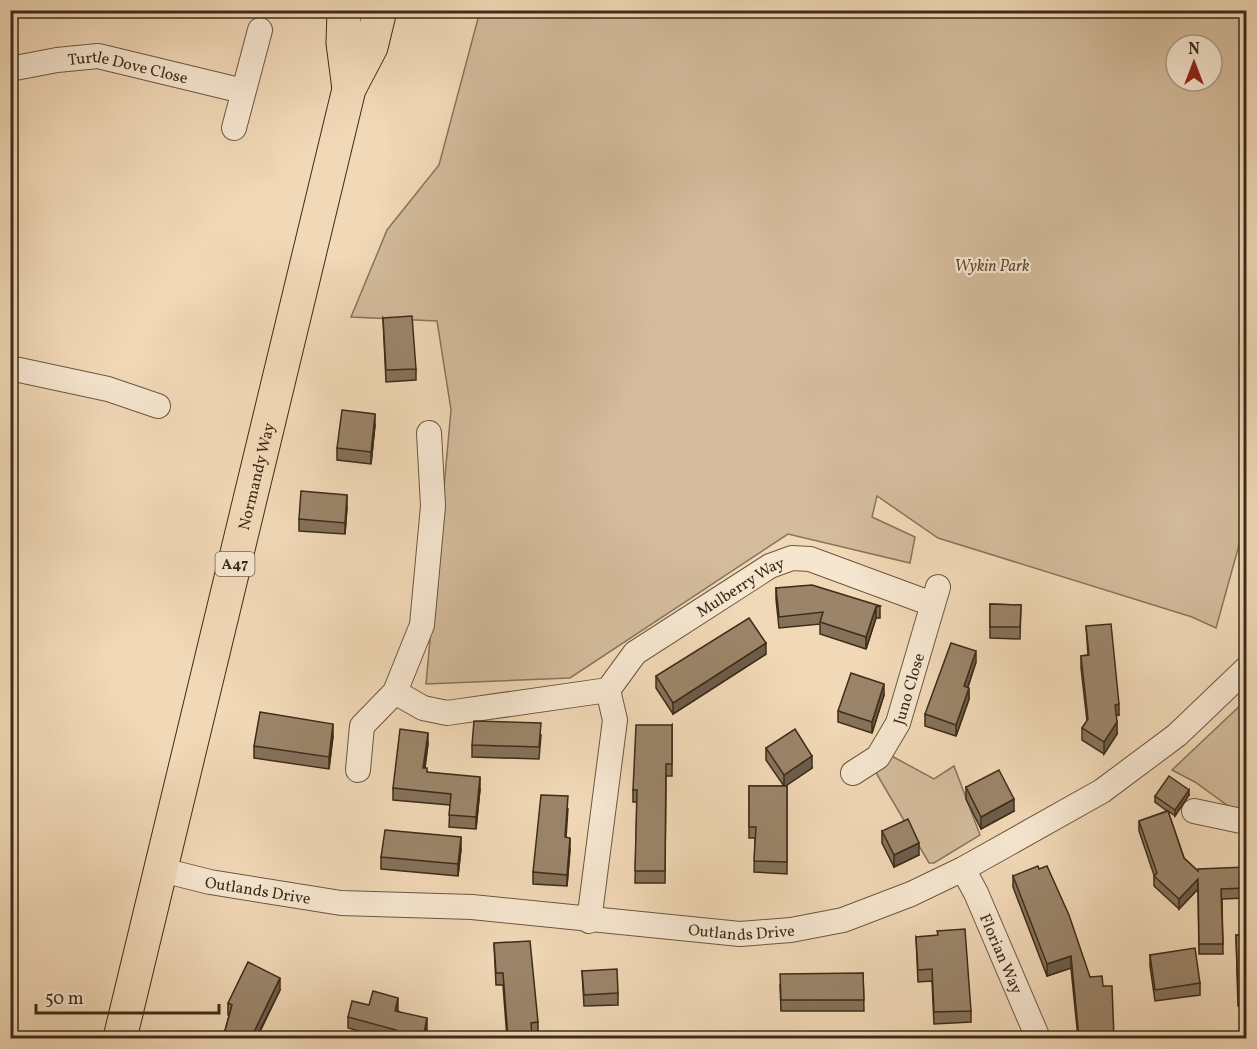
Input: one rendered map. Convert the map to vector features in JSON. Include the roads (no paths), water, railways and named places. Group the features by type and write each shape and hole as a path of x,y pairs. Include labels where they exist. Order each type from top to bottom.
{"main road":[{"name":"Normandy Way","path":"344,10 343,43 349,89"},
{"name":"Normandy Way","path":"120,1038 349,89 371,47 380,10"}],"street":[{"path":"234,128 260,30"},
{"name":"Turtle Dove Close","path":"10,69 57,60 98,56 243,91"},
{"path":"10,368 108,389 158,406"},
{"path":"358,770 362,726 396,692 422,625 433,506 429,434"},
{"name":"Mulberry Way","path":"608,690 635,653 770,566 792,558 810,559 935,596"},
{"name":"Juno Close","path":"853,773 878,757 894,732 935,596"},
{"name":"Outlands Drive","path":"162,870 210,882 341,903 472,908 740,934 791,930 843,920 911,894 963,869 1102,791 1177,735 1246,669"},
{"path":"396,692 423,708 447,713 608,690 615,720 589,921"},
{"path":"1194,811 1246,822"},
{"name":"Florian Way","path":"963,869 976,893 1038,1038"}],"park label":[{"name":"Wykin Park","path":"992,265"}]}
